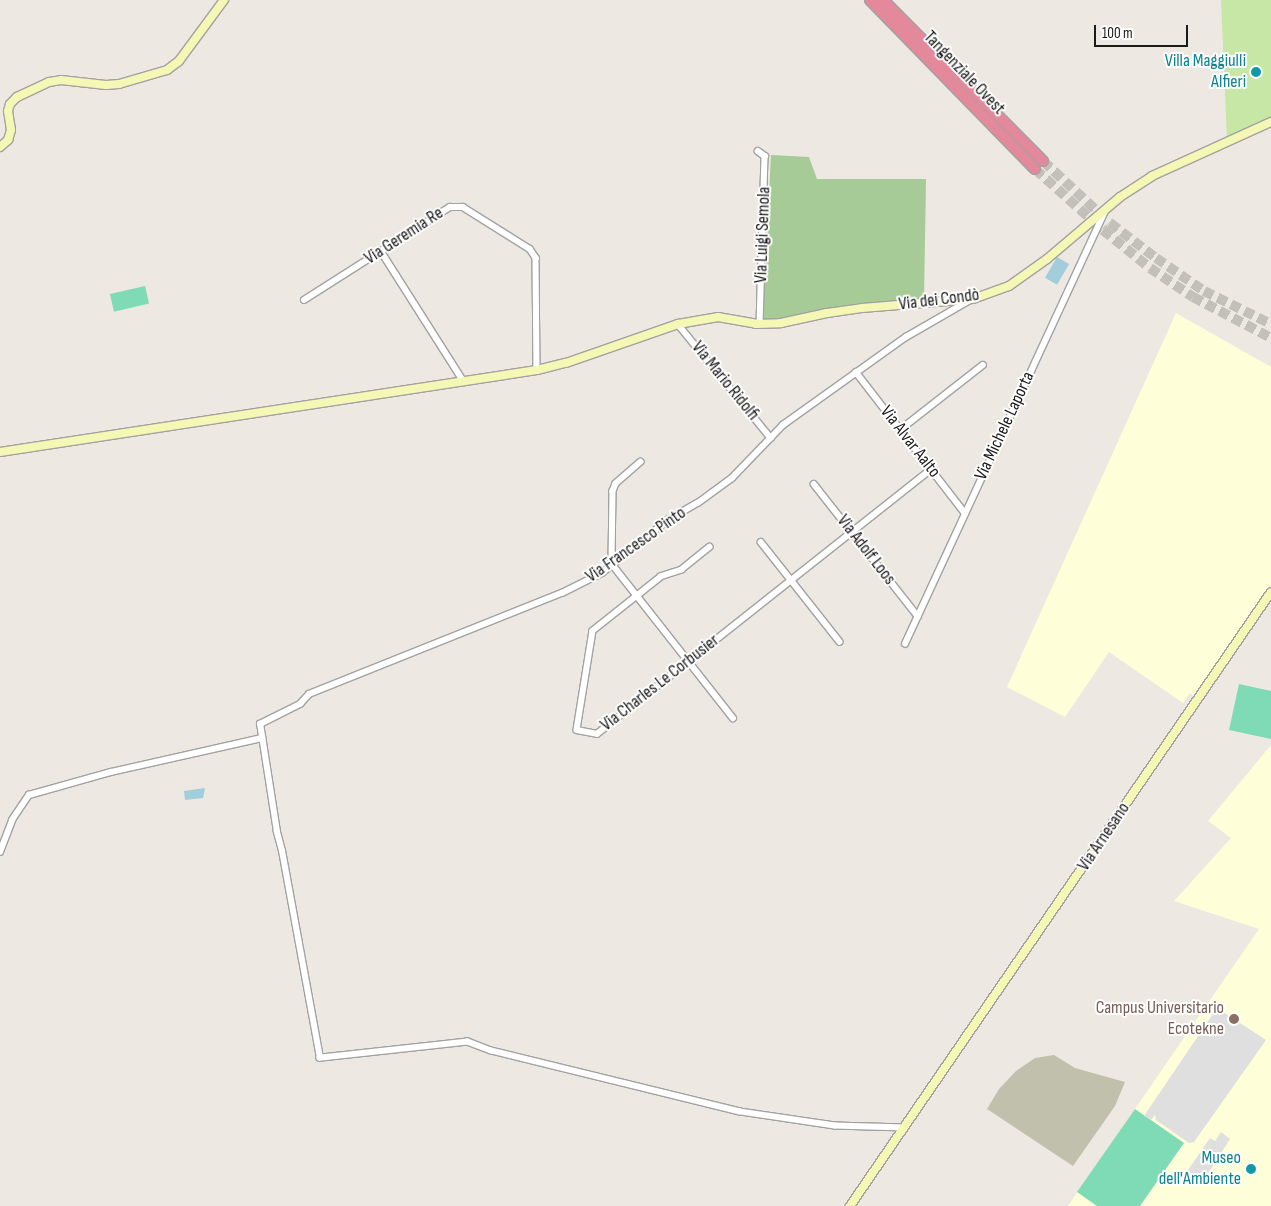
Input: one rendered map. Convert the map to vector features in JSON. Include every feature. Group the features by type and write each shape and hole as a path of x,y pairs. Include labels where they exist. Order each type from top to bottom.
{"highway":[{"name":"Tangenziale Ovest","path":"870,0 1035,169"},
{"name":"Tangenziale Ovest","path":"883,0 1043,161"}],"street":[{"path":"0,147 8,140 11,130 8,110 10,104 17,97 49,82 61,80 106,85 119,84 167,70 179,61 224,0"},
{"name":"Via dei Condò","path":"0,452 537,370 566,363 678,324 718,317 732,321 760,324 781,323 827,312 973,299 1010,286 1047,259 1120,196 1152,176 1271,122"},
{"name":"Via Luigi Semola","path":"758,151 765,156 760,324"},
{"name":"Via Geremia Re","path":"304,300 450,207 463,207 530,250 536,258 537,370"},
{"name":"Via Michele Laporta","path":"905,644 1106,209"},
{"path":"380,251 464,382"},
{"name":"Via Francesco Pinto","path":"262,738 260,724 300,704 309,694 562,593 602,573 668,520 698,503 732,478 783,425 906,337 973,299"},
{"name":"Via Mario Ridolfi","path":"678,324 771,438"},
{"path":"900,430 983,365"},
{"name":"Via Alvar Aalto","path":"856,372 965,513"},
{"path":"641,462 616,484 613,491 612,564 733,718"},
{"name":"Via Charles Le Corbusier","path":"710,547 682,570 661,577 593,631 577,730 597,734 930,468"},
{"name":"Via Adolf Loos","path":"814,484 918,616"},
{"path":"761,542 840,642"},
{"name":"Via Arnesano","path":"850,1206 1271,592"},
{"path":"0,852 12,820 28,795 112,772 262,738 277,832 320,1058 468,1042 491,1051 740,1112 834,1126 905,1128"}],"shaded area":[{"path":"771,155 809,157 817,179 926,179 924,300 843,307 781,321 763,320"},
{"path":"1176,313 1271,367 1271,588 1221,661 1217,661 1217,667 1196,697 1190,693 1183,703 1109,652 1065,717 1007,687"},
{"name":"Campus Universitario Ecotekne","path":"1271,745 1271,1206 1068,1206 1259,929 1174,901 1231,838 1208,821"},
{"path":"1217,1008 1266,1040 1194,1142 1189,1143 1156,1120 1155,1115 1151,1120 1144,1116"},
{"path":"1054,1055 1075,1068 1125,1082 1115,1106 1073,1166 987,1109 999,1089 1016,1071 1035,1058"},
{"path":"1221,1132 1230,1139 1204,1180 1198,1176 1193,1183 1184,1176 1210,1138 1215,1141"}],"green space":[{"path":"1221,0 1271,0 1271,118 1227,139"},
{"path":"145,286 149,304 114,312 110,294"},
{"path":"1239,684 1271,691 1271,739 1229,730"},
{"path":"1135,1109 1184,1143 1140,1206 1097,1206 1077,1192"}],"water":[{"path":"1057,257 1069,264 1057,285 1045,278"},
{"path":"205,788 203,798 185,800 184,791"}],"tunnel":[{"path":"1043,161 1110,223 1156,258 1204,291 1271,324"},
{"path":"1035,169 1103,230 1150,268 1193,297 1271,338"}],"place":[{"name":"Villa Maggiulli Alfieri","path":"1256,72"},
{"name":"Campus Universitario Ecotekne","path":"1234,1019"},
{"name":"Museo dell'Ambiente","path":"1251,1169"}]}
